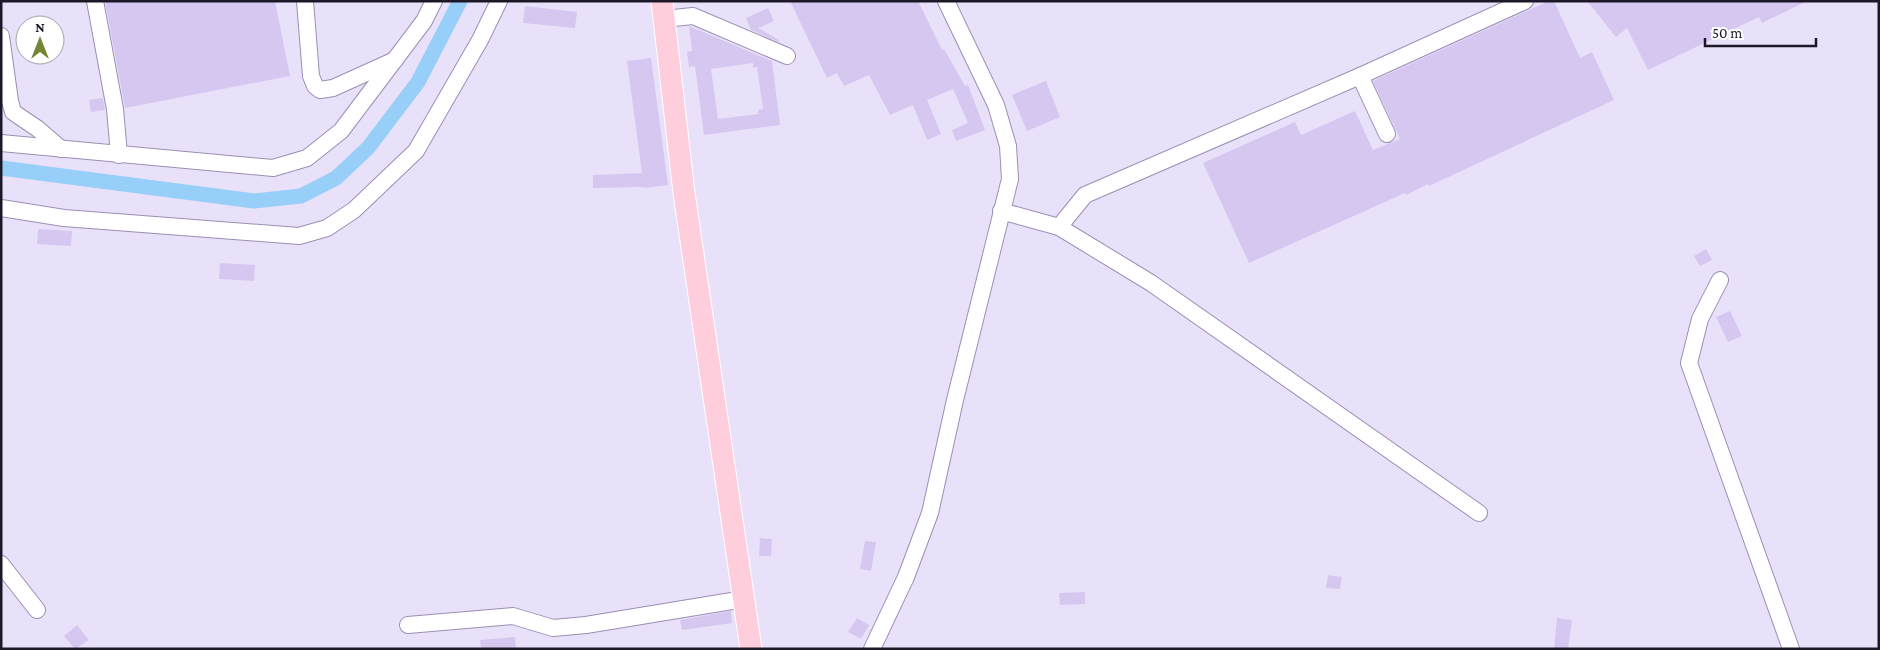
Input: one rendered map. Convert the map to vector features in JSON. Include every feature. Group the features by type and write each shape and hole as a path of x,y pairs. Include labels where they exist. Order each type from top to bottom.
{"main road":[{"path":"663,10 684,193 751,649"}],"lane":[{"path":"95,1 115,109 119,155"},
{"path":"305,1 311,76 315,86 320,90 333,88 395,60"},
{"path":"1,143 272,168 307,158 341,131 424,21 434,1"},
{"path":"1,208 64,218 299,236 327,228 354,210 416,151 480,40 499,1"},
{"path":"872,649 906,577 930,513 955,400 1010,178 1008,146 996,105 946,1"},
{"path":"1059,228 1085,195 1360,76 1525,1"},
{"path":"663,10 693,16 787,56"},
{"path":"1,36 13,112 38,129 61,149"},
{"path":"1360,76 1387,134"},
{"path":"1001,211 1059,228 1151,283 1479,513"},
{"path":"1720,280 1700,319 1689,363 1791,649"},
{"path":"1,564 37,610"},
{"path":"408,626 513,616 553,628 586,625 744,598"}],"building":[{"path":"105,1 275,1 290,76 125,108"},
{"path":"790,1 918,1 942,50 944,49 965,86 968,85 985,130 956,141 952,130 968,123 953,89 927,100 941,134 927,140 913,105 890,115 869,75 844,86 837,73 827,78"},
{"path":"1549,1 1554,1 1580,58 1592,52 1614,100 1429,186 1428,184 1406,195 1405,193 1249,263 1203,163 1295,122 1301,135 1355,111 1373,150 1400,139 1373,81"},
{"path":"1587,1 1807,1 1762,23 1759,17 1648,70 1627,28 1616,37"},
{"path":"525,6 577,12 575,28 523,23"},
{"path":"768,8 774,21 758,28 779,40 779,42 751,30 746,18"},
{"path":"689,26 772,61 780,125 704,135 695,66 689,67 687,52 692,51","holes":["753,63 753,68 757,67 763,109 758,110 758,114 718,119 711,69"]},
{"path":"651,58 668,185 644,188 593,188 593,175 642,173 627,61"},
{"path":"1046,81 1060,117 1027,131 1012,95"},
{"path":"103,98 105,110 91,112 89,100"},
{"path":"38,229 72,231 71,246 37,244"},
{"path":"1706,249 1712,260 1700,266 1694,256"},
{"path":"220,263 255,265 254,281 219,279"},
{"path":"1730,311 1742,336 1728,342 1716,317"},
{"path":"760,538 772,539 771,556 759,556"},
{"path":"865,541 876,542 871,571 860,569"},
{"path":"1328,575 1342,577 1340,589 1326,588"},
{"path":"1085,592 1085,604 1060,605 1059,593"},
{"path":"731,611 732,623 682,630 680,620"},
{"path":"857,618 869,625 861,639 848,632"},
{"path":"1557,618 1572,620 1568,649 1554,649"},
{"path":"77,625 89,640 75,649 64,636"},
{"path":"515,637 516,649 481,649 480,640"}],"waterway":[{"path":"1,168 254,201 301,196 336,178 368,148 418,82 460,1"}]}
